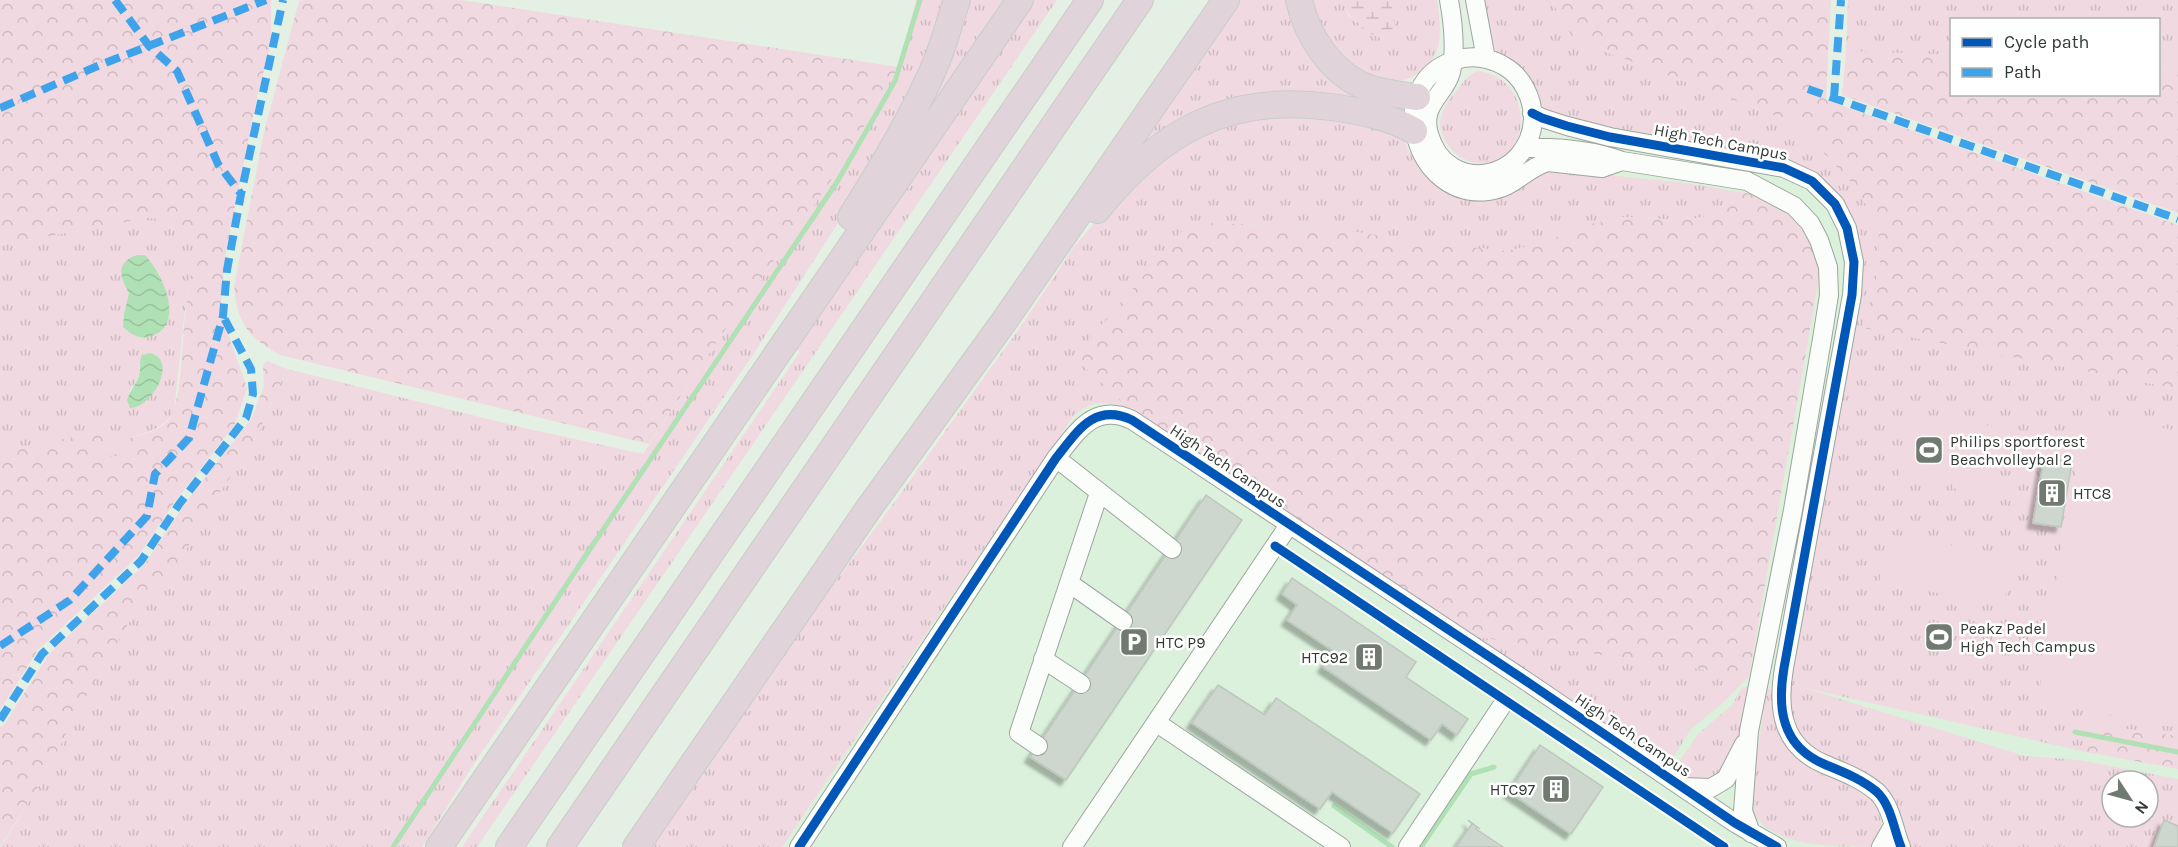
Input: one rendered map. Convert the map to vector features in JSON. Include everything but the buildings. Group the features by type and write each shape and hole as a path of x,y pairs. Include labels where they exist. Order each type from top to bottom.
{"highway":[{"path":"793,332 846,225 875,179 919,99 933,69 957,0"},
{"path":"439,847 1020,0"},
{"path":"509,847 1090,0"},
{"path":"561,847 1140,0"},
{"path":"636,847 869,508 1005,320 1226,0"},
{"path":"1299,0 1301,11 1312,35 1327,58 1339,69 1365,87 1417,97"},
{"path":"1005,320 1021,311 1097,210 1139,165 1166,143 1215,117 1257,105 1310,104 1370,114 1422,133"}],"street":[{"path":"1422,133 1437,94 1450,76 1452,61 1449,0"},
{"path":"1475,0 1486,58"},
{"path":"1472,57 1486,58 1503,65 1520,80 1529,97 1533,112 1531,129 1524,148 1517,157 1500,170 1481,175 1468,174 1456,169 1446,162 1413,119 1417,97 1423,84 1432,74 1452,61 1472,57"},
{"name":"High Tech Campus","path":"1533,112 1542,118 1567,126 1610,136 1784,168 1812,182 1835,204 1847,228 1854,262 1852,295 1784,668 1780,705 1784,725 1798,748 1821,763 1863,782 1879,794 1888,808 1900,847"},
{"name":"High Tech Campus","path":"1422,133 1419,149 1427,164 1444,180 1462,189 1477,192 1506,187 1532,169 1548,162 1602,168 1622,161"},
{"name":"High Tech Campus","path":"1524,148 1542,147 1605,155 1622,161 1747,181 1794,206 1810,223 1820,240 1828,267 1830,296 1793,510 1749,731 1743,811 1751,833"},
{"name":"High Tech Campus","path":"799,847 1056,458 1083,424 1112,413 1123,416 1751,833 1777,847"},
{"path":"1056,458 1172,549"},
{"path":"1038,746 1019,733 1099,492"},
{"name":"High Tech Campus","path":"1072,847 1289,525"},
{"path":"1069,583 1123,621"},
{"path":"1043,659 1081,684"},
{"path":"1408,847 1501,707"},
{"path":"1157,723 1341,847"},
{"path":"1682,787 1711,788 1726,779 1737,762 1749,731"},
{"path":"1881,847 1893,826"}],"shaded area":[{"path":"1580,57 2178,275 2178,847 721,847 1161,202 1547,248"}],"green space":[{"path":"0,0 271,0 271,43 257,97 226,251 220,311 247,388 235,424 177,499 139,555 38,650 0,710 0,451 102,432 106,438 108,457 128,455 126,439 154,430 168,421 173,413 179,387 185,316 196,243 186,229 176,222 147,218 0,245"},
{"path":"462,0 898,67 843,164 726,328 649,444 280,355 260,342 246,328 238,311 234,287 264,132 299,1"},
{"path":"916,0 952,0 925,66 869,175 756,350 475,762 422,847 1,847 44,778 74,718 147,591 169,579 220,492 251,448 287,369 520,427 643,454 726,328 843,164 898,67"},
{"path":"964,0 1007,0 921,126"},
{"path":"1031,0 1057,0 477,847 462,847 800,352 794,347"},
{"path":"1228,0 1292,0 1379,101 1232,102 1095,196"},
{"path":"1307,0 1342,0 1349,17 1394,26 1391,0 1437,0 1440,31 1437,51 1426,67 1410,78 1391,82 1377,81 1334,53"},
{"path":"1342,0 1391,0 1394,26 1386,40 1370,34 1359,26"},
{"path":"1483,0 1551,0 1574,40 1797,124 1858,190 1878,226 1880,263 1864,328 2178,389 2178,736 2091,724 2086,752 1801,687 2025,756 2079,760 2126,769 2100,769 2100,829 2160,829 2160,776 2178,779 2178,847 1910,847 1902,819 1888,792 1820,754 1799,732 1787,707 1789,683 1861,265 1819,178 1793,162 1551,115 1542,105 1526,74 1498,54 1488,36"},
{"path":"1551,0 1831,0 1826,100 2178,225 2178,389 1863,328 1880,263 1878,226 1858,190 1797,124 1574,40"},
{"path":"1848,0 2178,0 2178,65 2160,64 2160,18 1950,18 1950,55 1846,51"},
{"path":"1846,51 1950,55 1950,96 2160,96 2160,64 2178,65 2178,213 1842,95"},
{"path":"1478,71 1497,77 1511,89 1519,105 1521,122 1518,139 1509,153 1495,161 1476,163 1468,161 1451,149 1443,137 1440,121 1450,99 1468,76"},
{"path":"1237,114 1340,115 1403,137 1408,150 1422,171 1446,190 1477,197 1542,171 1558,170 1686,183 1733,191 1719,214 1686,220 1621,217 1577,227 1544,243 1506,251 1322,227 1210,223 1083,366 1131,409 1098,403 1084,409 1070,421 782,847 647,847 756,688 883,518 1024,322 1074,247 1141,168"},
{"path":"1733,191 1768,201 1790,216 1807,236 1820,273 1749,676 1471,636 1131,409 1083,366 1079,351 1183,230 1210,223 1322,227 1506,251 1544,243 1577,227 1621,217 1686,220 1719,214"},
{"path":"147,218 170,220 186,229 196,243 184,318 174,412 169,418 159,427 126,439 129,455 108,457 106,438 102,432 0,451 0,245","holes":["121,278 156,335 124,314 129,293","140,365 147,402 129,392 136,381"]},
{"path":"267,361 287,369 251,448 220,492 169,579 147,591 74,718 44,778 0,847 0,727 4,725 49,654 144,565 187,501 252,418 264,386 263,365"},
{"name":"Philips sportforest Beachvolleybal 2","path":"1913,412 1959,422 1945,488 1899,479"},
{"path":"2087,413 2178,431 2178,728 2038,701 2041,663"},
{"path":"1968,421 2008,430 1993,497 1952,488"},
{"path":"1887,534 2013,556 2004,604 1879,583"},
{"path":"1471,636 1749,676 1724,702 1691,729 1666,769"},
{"path":"1742,687 1748,687 1735,756 1726,770 1708,780 1684,779 1672,772 1698,734 1732,705"},
{"path":"1767,688 1776,691 1774,710 1845,783 1867,796 1878,808 1881,822 1879,837 1873,847 1820,845 1786,837 1771,831 1749,808"},
{"path":"2091,724 2178,736 2178,769 2086,752"}],"water":[{"path":"137,255 145,255 152,264 159,275 168,300 167,323 160,332 148,337 135,335 123,327 129,293 121,271 125,262"},
{"path":"150,353 158,357 162,364 160,380 144,403 130,408 127,400 139,376 142,355"}],"waterway":[{"path":"393,847 837,182 895,81 920,0"},
{"path":"2075,732 2178,752"},
{"path":"1421,847 1471,774 1494,767"},
{"path":"1334,806 1392,847"}],"marked path":[{"path":"115,0 149,46 177,71 218,164 241,194"},
{"path":"0,108 100,65 266,0"},
{"path":"0,646 70,600 147,516 155,474 189,438 223,316 227,270 241,194 283,0"},
{"path":"1834,98 1841,0"},
{"path":"1808,89 2178,219"},
{"path":"0,720 42,654 141,561 180,503 246,418 253,394 251,369 223,316"}],"cycle path":[{"path":"1532,113 1567,126 1610,137 1784,168 1812,181 1835,204 1847,228 1854,262 1852,295 1784,668 1781,698 1786,725 1791,737 1799,747 1810,756 1852,776 1877,792 1886,804 1901,847"},
{"path":"799,847 1056,458 1088,422 1107,415 1119,415 1132,420 1526,681 1735,823 1777,847"},
{"path":"1275,546 1724,847"}],"place":[{"name":"Philips sportforest Beachvolleybal 2","path":"1929,450"},
{"name":"HTC8","path":"2052,493"},
{"name":"Peakz Padel High Tech Campus","path":"1939,637"},
{"name":"HTC P9","path":"1134,642"},
{"name":"HTC92","path":"1369,657"},
{"name":"HTC97","path":"1556,789"}]}
